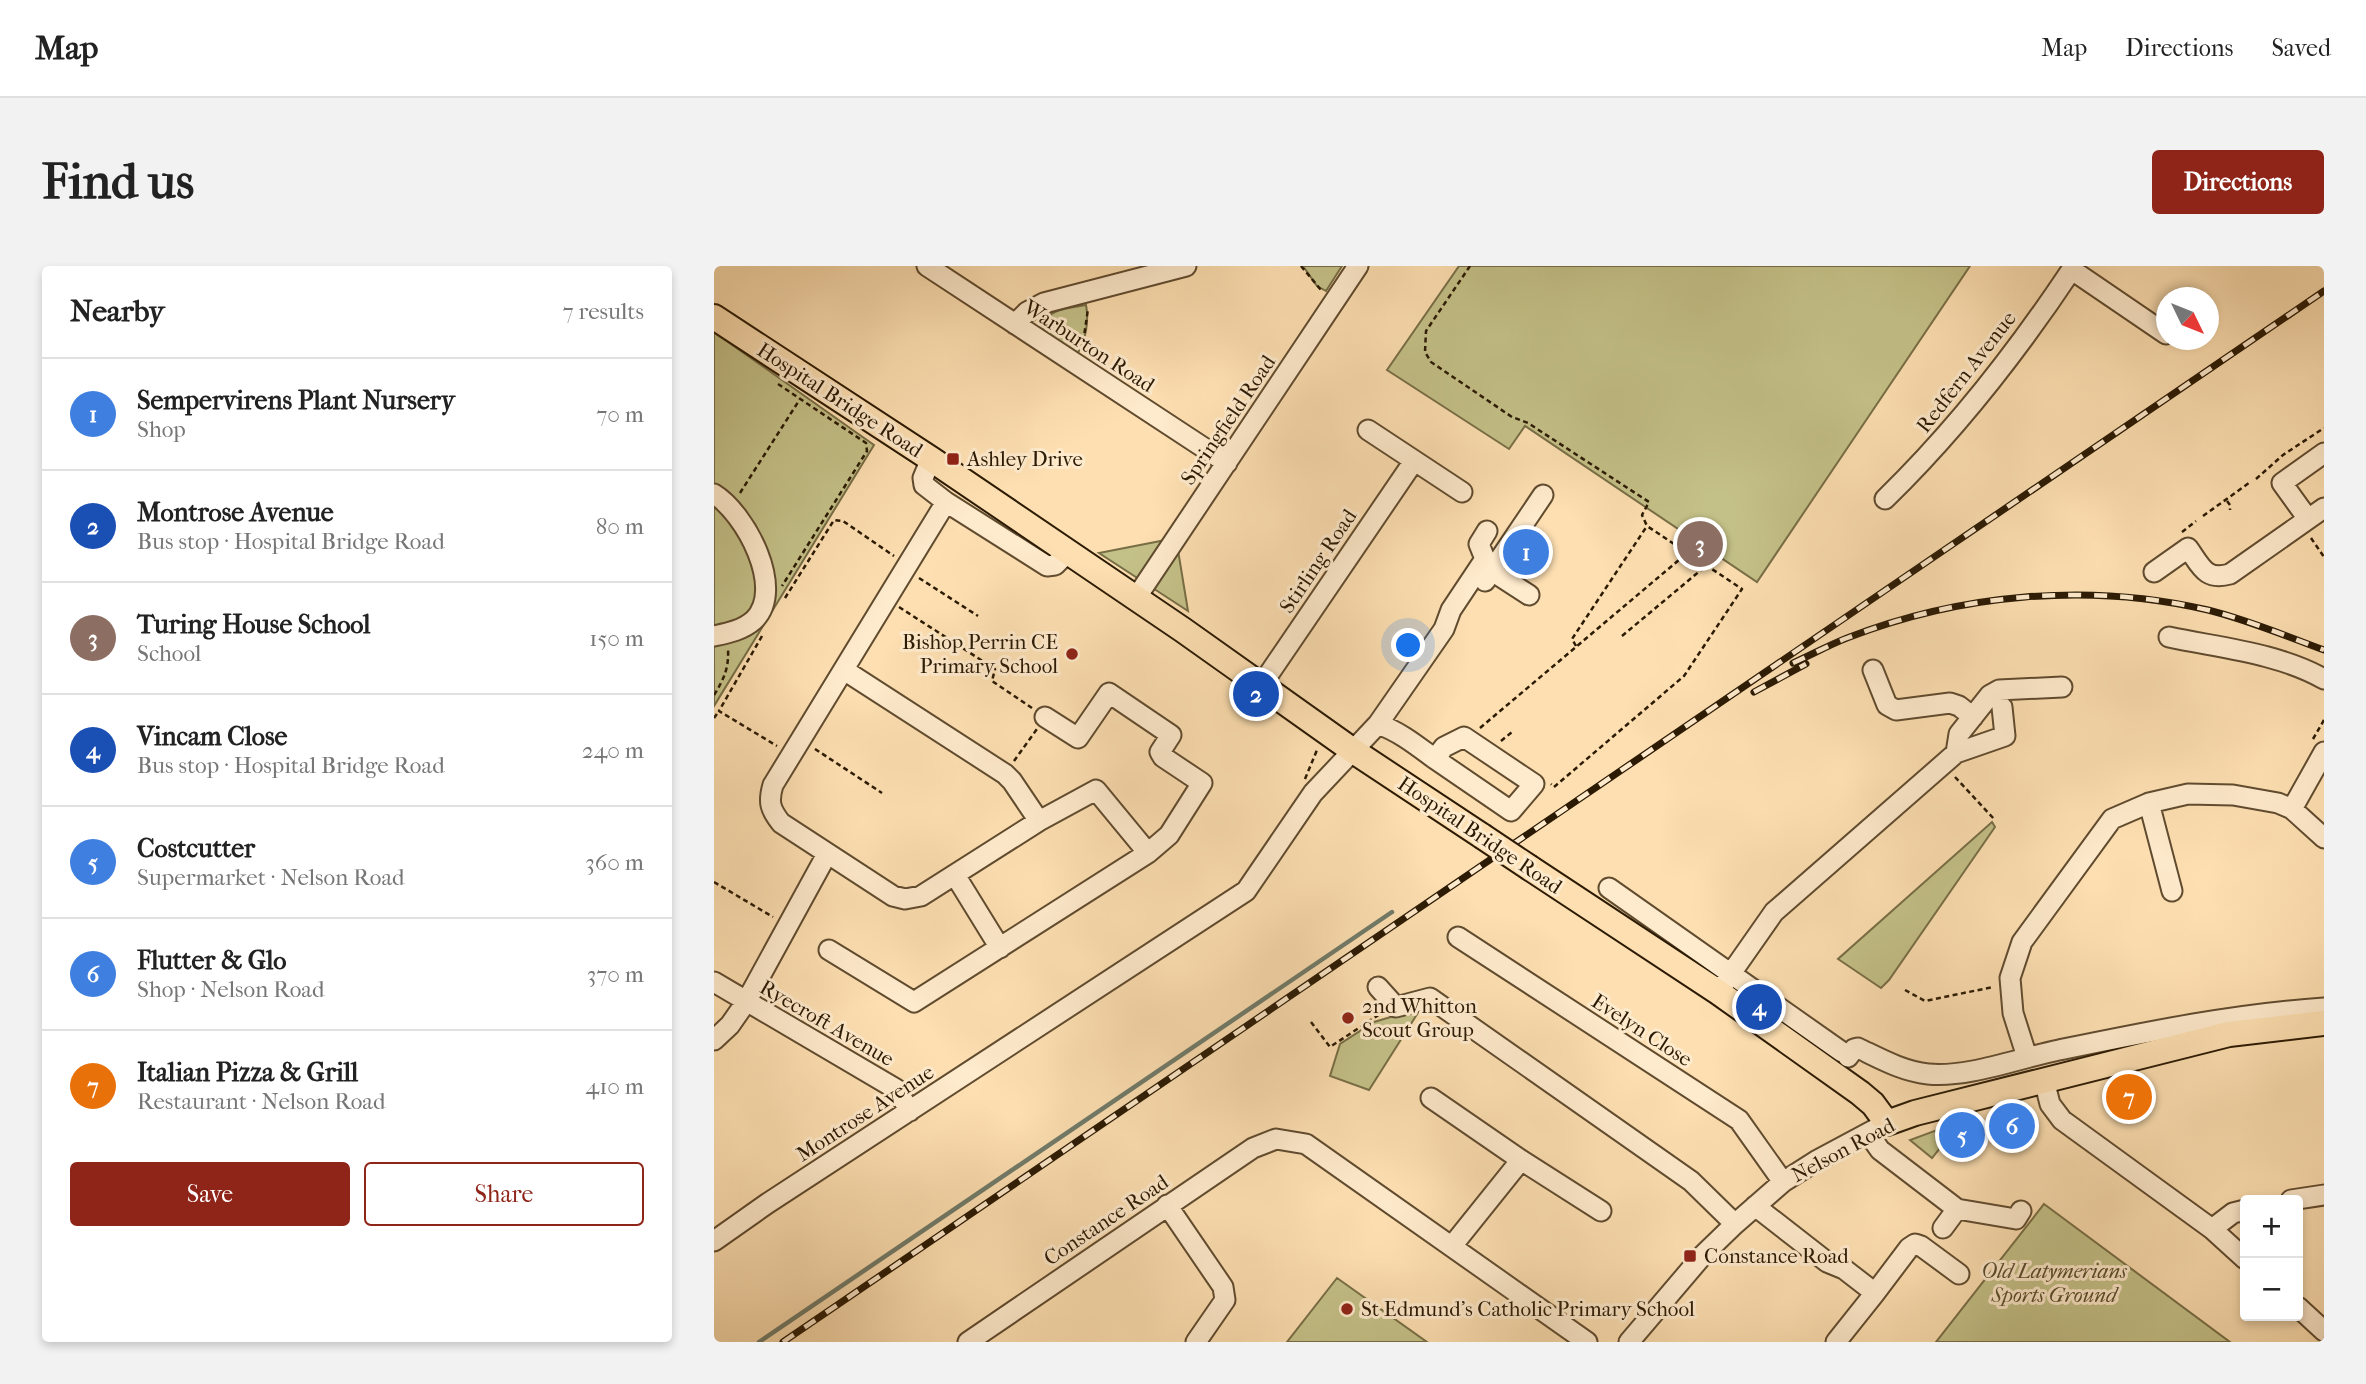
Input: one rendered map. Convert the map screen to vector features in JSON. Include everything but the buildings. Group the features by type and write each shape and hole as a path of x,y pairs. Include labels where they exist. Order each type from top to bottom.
{"main road":[{"name":"Hospital Bridge Road","path":"716,322 931,459 1136,598 1352,750 1530,868 1724,982 1873,1104 1878,1128"},
{"name":"Nelson Road","path":"1878,1128 1915,1113 2044,1080 2121,1049 2324,1023"}],"street":[{"name":"Warburton Road","path":"927,266 1227,463"},
{"path":"1015,324 1027,312 1044,303 1186,266"},
{"name":"Springfield Road","path":"1136,598 1358,266"},
{"path":"2073,268 2156,327"},
{"name":"Redfern Avenue","path":"1885,499 1924,462 1975,401 2073,268"},
{"path":"1368,430 1462,492"},
{"path":"2154,572 2188,548 2207,573 2221,576 2231,574 2311,517 2282,483 2324,453"},
{"name":"Hospital Bridge Road","path":"931,459 923,478 924,485 946,502 1046,566 1055,565 1067,553"},
{"name":"Stirling Road","path":"1260,687 1414,461"},
{"path":"714,494 730,507 744,524 760,560 765,580 764,603 755,619 742,628 719,635"},
{"path":"1444,629 1463,615 1543,495"},
{"path":"946,502 773,785 769,798 771,810 781,823 893,896 905,899 921,896 1039,821 1096,790 1148,853"},
{"path":"1444,629 1451,610 1485,559 1479,544 1487,531"},
{"path":"1492,571 1529,595"},
{"name":"Montrose Avenue","path":"714,1241 1246,891 1313,793 1378,724 1444,629"},
{"path":"2168,638 2272,659 2305,668 2324,679"},
{"path":"844,670 1005,774 1039,821"},
{"path":"1873,670 1887,705 1896,710 1950,703 1959,706 1973,717"},
{"path":"1949,758 1959,734 1990,695 1999,690 2062,687"},
{"path":"829,950 914,1002 1148,853 1169,835 1202,783 1163,757 1160,752 1171,735 1109,693 1079,738 1045,717"},
{"path":"1724,982 1774,912 1949,758 2005,736 2002,707"},
{"path":"1378,724 1398,732 1435,758 1511,811 1534,784 1464,737 1444,747 1435,758"},
{"path":"2292,809 2320,759"},
{"path":"2026,1057 2013,1013 2010,983 2021,942 2112,819 2149,803 2188,794 2233,795 2278,803 2292,809 2324,838"},
{"path":"2149,803 2172,891"},
{"path":"714,1040 730,1025 746,1002 827,853"},
{"path":"954,875 999,948"},
{"path":"1609,888 1724,982 1845,1055 1858,1048 1893,1066 1928,1074 1968,1072 2026,1057 2121,1049 2180,1025 2324,1009"},
{"name":"Evelyn Close","path":"1458,937 1739,1121 1783,1182"},
{"name":"Ryecroft Avenue","path":"714,982 896,1089 910,1111"},
{"path":"1378,987 1396,1007 1430,999 1690,1181 1735,1224"},
{"path":"2044,1080 2050,1104 2062,1119 2212,1229 2244,1258"},
{"path":"1431,1098 1601,1211"},
{"path":"1878,1128 1880,1150 1957,1209 2016,1219 2021,1211"},
{"name":"Nelson Road","path":"1629,1342 1703,1255 1755,1206 1783,1182 1816,1161 1878,1128"},
{"name":"Constance Road","path":"968,1342 1253,1148 1276,1139 1306,1144 1587,1342"},
{"path":"1452,1246 1521,1160"},
{"path":"2303,1198 2324,1195"},
{"path":"1167,1205 1223,1287 1225,1300 1196,1342"},
{"path":"1755,1206 1828,1262 1844,1269 1875,1293"},
{"path":"1943,1228 1957,1209"},
{"path":"2212,1229 2233,1213 2240,1211"},
{"path":"1836,1342 1909,1248 1915,1244 1959,1274"},
{"path":"2303,1312 2324,1332"}],"path":[{"path":"1301,266 1317,288 1335,300"},
{"path":"1470,266 1426,331 1425,352 1431,362 1512,417 1528,423 1649,502 1642,516 1647,526 1742,589 1685,676 1554,788 1544,777"},
{"path":"1074,363 1084,347 1089,314 1085,292"},
{"path":"764,603 774,600 867,451 866,443 777,383"},
{"path":"730,507 800,398"},
{"path":"2256,479 2283,455 2324,428"},
{"path":"2203,516 2249,483"},
{"path":"2227,499 2230,510"},
{"path":"2311,517 2324,557"},
{"path":"785,598 834,520 843,521 978,616"},
{"path":"2178,534 2196,521"},
{"path":"1576,648 1572,639 1647,526"},
{"path":"1504,708 1699,542"},
{"path":"1622,636 1707,565"},
{"path":"887,599 995,668 992,681 1045,717 1005,774"},
{"path":"714,718 766,628"},
{"path":"714,695 726,676 728,664 719,635"},
{"path":"719,711 882,793"},
{"path":"1501,741 1512,732"},
{"path":"1306,786 1304,776 1320,746"},
{"path":"1949,758 1995,820"},
{"path":"714,882 788,926"},
{"path":"1905,990 1925,1001 2010,983"},
{"path":"1311,1022 1330,1046 1378,1015 1396,1007"}],"green space":[{"path":"1303,266 1342,266 1326,291 1317,286"},
{"path":"1459,266 1970,266 1757,582 1525,426 1509,449 1387,370"},
{"path":"1086,305 1086,331 1077,354 1046,333 1042,327 1044,321 1053,313"},
{"path":"714,332 874,445 714,706"},
{"path":"1176,538 1188,611 1099,553"},
{"path":"1992,822 1995,827 1881,988 1838,959"},
{"path":"1421,1008 1369,1090 1330,1076 1340,1044 1374,1022"},
{"path":"1937,1130 1948,1138 1932,1158 1910,1140"},
{"name":"Old Latymerians Sports Ground","path":"2044,1204 2230,1342 1936,1342"},
{"name":"St Edmund's Catholic Primary School","path":"1337,1278 1427,1342 1287,1342"}],"waterway":[{"path":"759,1342 1392,912"}],"railway":[{"path":"783,1342 2324,291"},
{"path":"1793,663 1847,638 1934,611 1980,602 2071,595 2163,601 2208,610 2324,650"},
{"path":"1754,692 1806,664"}],"place":[{"name":"Ashley Drive","path":"953,459"},
{"name":"Turing House School","path":"1700,544"},
{"name":"Sempervirens Plant Nursery","path":"1526,552"},
{"name":"Bishop Perrin CE Primary School","path":"1072,654"},
{"name":"Montrose Avenue","path":"1256,694"},
{"name":"Vincam Close","path":"1759,1007"},
{"name":"2nd Whitton Scout Group","path":"1348,1018"},
{"name":"Italian Pizza & Grill","path":"2129,1097"},
{"name":"Flutter & Glo","path":"2012,1126"},
{"name":"Costcutter","path":"1962,1135"},
{"name":"Constance Road","path":"1690,1256"},
{"name":"St Edmund's Catholic Primary School","path":"1347,1309"}]}
